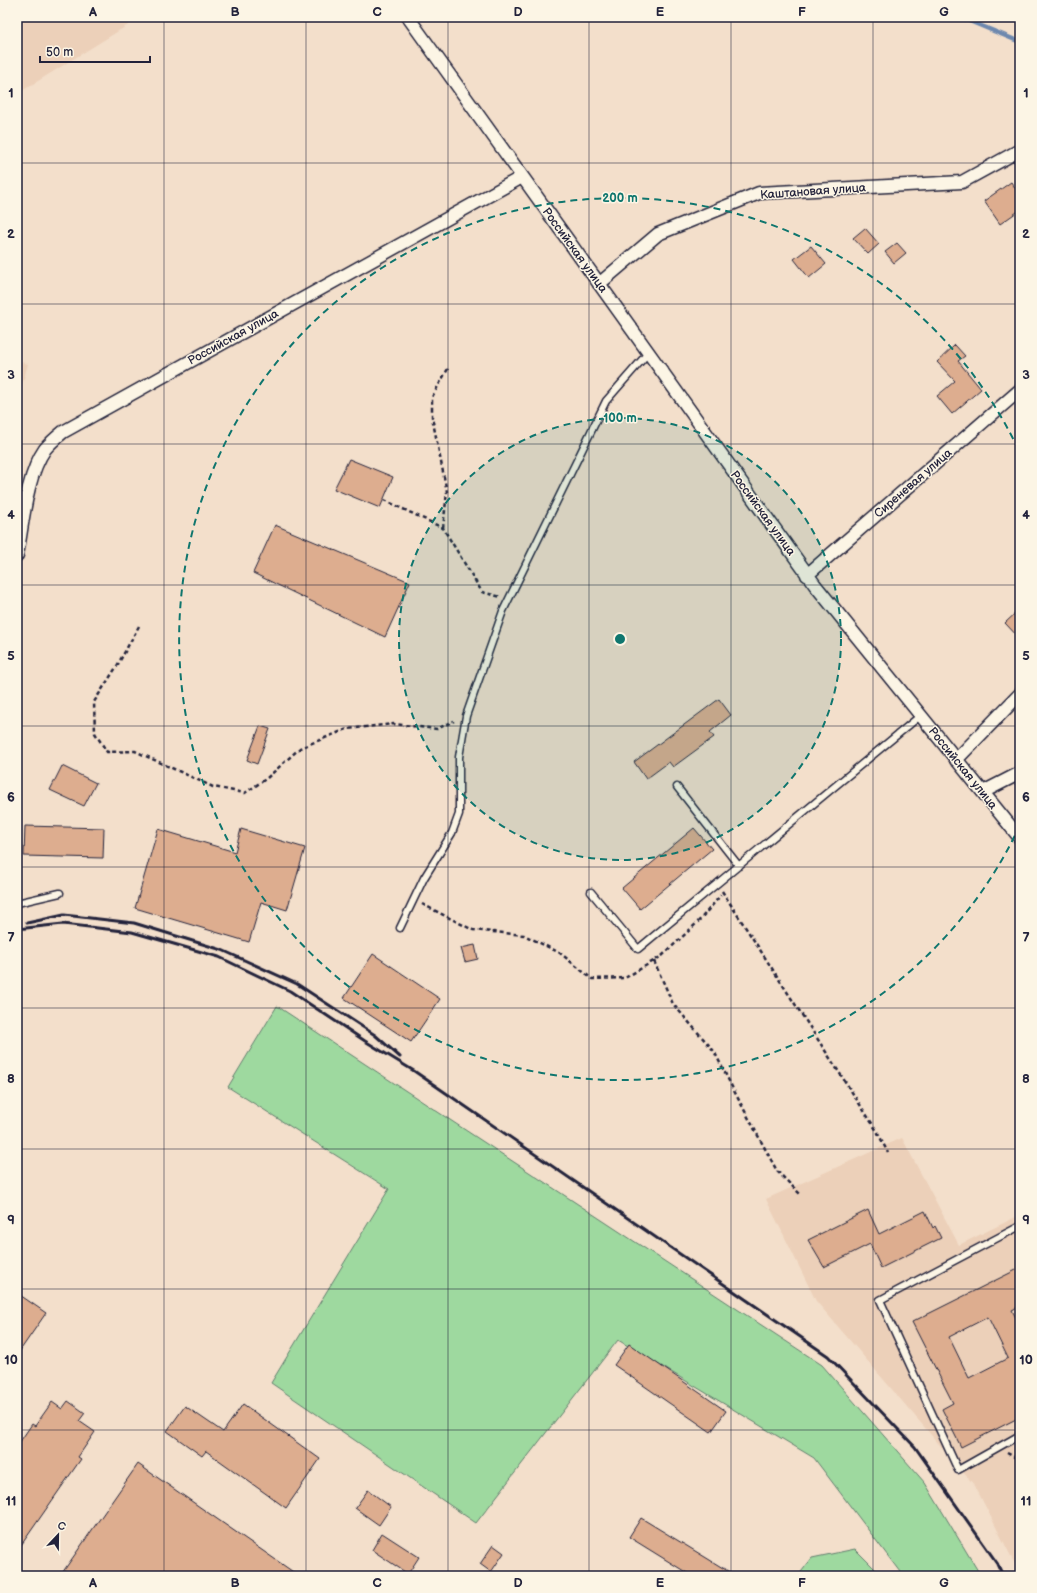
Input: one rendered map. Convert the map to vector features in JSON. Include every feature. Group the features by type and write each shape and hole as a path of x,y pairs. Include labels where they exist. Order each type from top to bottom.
{"street":[{"name":"Российская улица","path":"408,17 807,575 1020,838"},
{"name":"Каштановая улица","path":"599,284 658,234 759,193 962,182 1020,150"},
{"name":"Российская улица","path":"17,555 30,485 38,462 46,448 63,432 522,177"},
{"name":"Сиреневая улица","path":"807,575 1020,390"},
{"path":"956,760 1020,694"},
{"path":"982,792 1020,773"}],"lane":[{"path":"400,928 424,878 452,833 459,814 459,757 466,716 503,611 606,402 648,353"},
{"path":"591,892 638,949 920,716"},
{"path":"677,787 739,866"},
{"path":"17,903 60,893"},
{"path":"1020,1226 880,1300 958,1470 1020,1435"}],"path":[{"path":"443,528 447,492 432,417 432,397 449,367"},
{"path":"384,500 443,528 482,592 509,599"},
{"path":"138,626 117,666 94,702 96,733 107,752 135,752 212,787 245,793 266,778 300,748 347,729 394,724 437,728 466,716"},
{"path":"717,884 877,1131 888,1153"},
{"path":"414,899 440,915 473,930 524,935 560,953 592,979 626,978 662,956 697,923 723,893"},
{"path":"654,961 673,1004 714,1051 777,1170 801,1195"}],"shaded area":[{"path":"17,17 141,17 17,94"},
{"path":"17,361 28,364 17,402"},
{"path":"902,1138 959,1245 1020,1215 1020,1574 975,1486 816,1301 766,1199"}],"green space":[{"path":"277,1006 822,1365 925,1483 981,1576 903,1576 814,1458 618,1340 476,1523 271,1383 389,1189 228,1087"},
{"path":"855,1549 882,1576 798,1576 812,1558"}],"building":[{"path":"1011,182 1020,195 1020,210 1000,224 984,201"},
{"path":"865,228 879,244 868,254 853,238"},
{"path":"897,243 906,253 894,263 885,252"},
{"path":"811,246 826,264 809,278 794,259"},
{"path":"955,345 965,356 958,361 981,389 952,414 937,396 955,381 937,362"},
{"path":"349,459 393,477 380,508 334,489"},
{"path":"275,525 410,582 385,637 253,573"},
{"path":"1020,609 1020,639 1005,623"},
{"path":"719,699 731,715 710,732 714,737 673,767 669,762 646,779 634,762"},
{"path":"260,726 270,729 257,764 247,760"},
{"path":"62,766 96,783 84,806 50,790"},
{"path":"25,826 104,828 103,858 24,856"},
{"path":"694,828 712,849 640,909 622,888"},
{"path":"158,829 235,852 241,829 305,848 287,910 261,902 249,942 135,908"},
{"path":"475,945 478,959 465,962 461,948"},
{"path":"373,954 440,999 411,1042 344,998"},
{"path":"868,1210 879,1234 925,1211 933,1228 935,1226 941,1238 881,1268 870,1244 824,1267 808,1240"},
{"path":"1020,1268 1020,1306 1012,1310 1020,1326 1020,1417 961,1447 942,1409 953,1403 912,1322","holes":["988,1317 1008,1358 969,1378 949,1337"]},
{"path":"17,1293 46,1313 17,1355"},
{"path":"629,1344 726,1411 711,1432 614,1365"},
{"path":"68,1401 85,1413 79,1421 95,1432 78,1457 81,1459 17,1551 17,1446 32,1424 35,1426 52,1402 62,1409"},
{"path":"243,1404 320,1459 286,1508 206,1451 202,1456 167,1431 185,1406 223,1432"},
{"path":"138,1464 299,1576 60,1576"},
{"path":"368,1490 391,1507 379,1525 355,1508"},
{"path":"641,1518 736,1576 692,1576 629,1537"},
{"path":"382,1533 419,1557 408,1574 372,1550"},
{"path":"493,1545 504,1553 491,1572 480,1564"}],"waterway":[{"path":"960,17 1020,42"}],"railway":[{"path":"27,923 64,915 134,923 222,950 297,984 375,1035 400,1057"},
{"path":"17,929 63,924 132,932 219,957 290,991 365,1041 414,1071 828,1356 915,1447 997,1563 1003,1576"}]}
